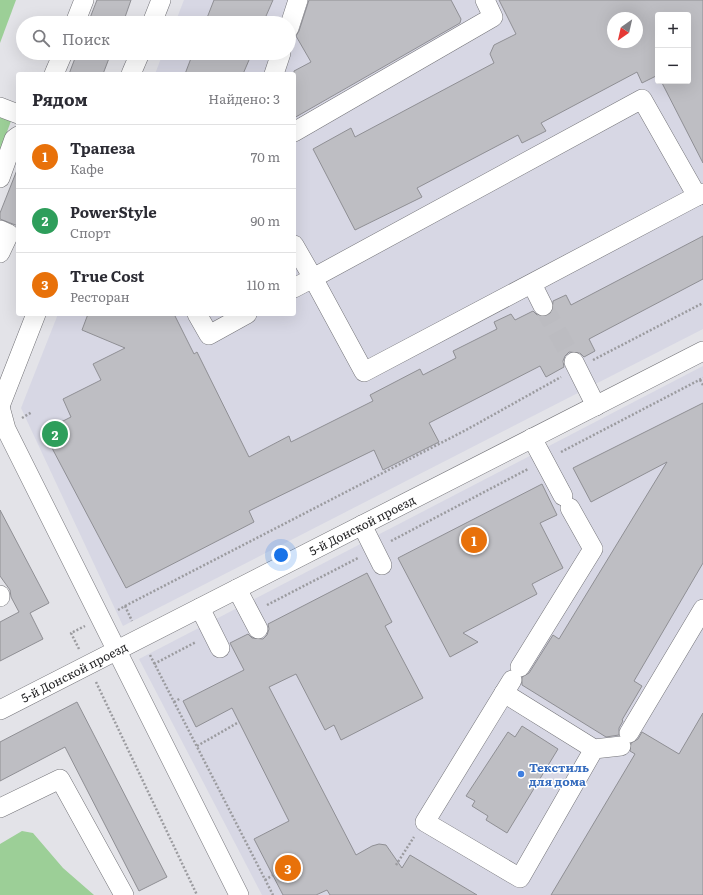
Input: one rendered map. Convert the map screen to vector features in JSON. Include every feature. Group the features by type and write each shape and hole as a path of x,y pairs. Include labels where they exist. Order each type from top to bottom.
{"street":[{"path":"78,16 84,0"},
{"path":"155,16 161,0"},
{"path":"293,16 298,0"},
{"path":"296,131 494,17 485,0"},
{"path":"55,72 60,60"},
{"path":"132,72 137,60"},
{"path":"275,72 279,60"},
{"path":"296,248 313,278 364,372 700,194 642,99 313,278 296,287"},
{"path":"0,107 16,113"},
{"path":"0,178 16,141"},
{"path":"0,230 9,234 0,253"},
{"path":"532,284 543,306"},
{"path":"35,316 0,406 6,429 239,895"},
{"path":"198,316 209,335 243,316"},
{"name":"5-й Донской проезд","path":"0,710 703,351"},
{"path":"575,365 596,406"},
{"path":"532,438 593,548 425,822 520,878 594,748 625,740 703,608"},
{"path":"362,525 378,557"},
{"path":"237,589 254,621"},
{"path":"200,608 216,641"},
{"path":"512,680 594,748"},
{"path":"0,808 60,779 124,895"}],"path":[{"path":"125,606 466,430 575,365 703,303"},
{"path":"254,621 378,557 544,461 702,379 703,385"},
{"path":"216,641 154,664 273,895"},
{"path":"95,679 197,895"},
{"path":"174,702 181,698"},
{"path":"197,746 239,722"},
{"path":"396,865 425,822"},
{"path":"265,880 273,875"}],"shaded area":[{"path":"184,0 703,0 703,329 123,626 21,408 57,316 296,316 296,72 156,72 160,60 296,60 296,16 178,16"},
{"path":"703,366 703,895 262,895 139,659"}],"green space":[{"path":"0,0 16,0 0,43"},
{"path":"0,117 11,121 0,151"},
{"path":"22,831 33,833 63,868 94,895 0,895 0,844"}],"building":[{"path":"97,0 131,0 125,16 91,16"},
{"path":"214,0 273,0 266,16 208,16"},
{"path":"309,0 451,0 461,19 460,23 296,117 296,72 294,71 311,62 296,36"},
{"path":"499,0 703,0 703,163 663,84 691,84 691,12 655,12 655,76 642,83 637,72 541,123 546,131 522,143 518,135 417,188 422,197 355,230 313,149 351,128 355,137 494,63 490,54 494,45 516,34"},
{"path":"74,60 108,60 104,72 70,72"},
{"path":"190,60 249,60 244,72 186,72"},
{"path":"16,173 16,225 0,219 0,213"},
{"path":"703,236 703,279 589,339 595,351 584,357 580,353 569,352 563,361 564,367 546,377 540,366 429,423 439,442 383,470 374,450 249,511 254,522 126,588 43,431 71,417 63,399 101,380 93,364 125,348 82,330 87,316 175,316 194,354 197,352 249,457 289,436 291,442 373,401 370,395 420,369 423,375 456,358 453,351 497,329 494,322 511,314 515,320 533,311 537,315 548,316 552,312 553,301 566,295 571,305"},
{"path":"703,403 703,563 634,681 642,686 622,720 623,721 619,728 619,735 606,737 522,685 522,677 529,673 553,635 559,639 667,462 591,502 573,468"},
{"path":"542,484 557,515 540,523 563,568 532,584 537,594 463,633 478,642 450,657 398,558"},
{"path":"0,510 49,603 30,613 43,639 0,661 0,622 19,612 11,597 10,590 0,576"},
{"path":"367,573 392,622 385,626 423,698 341,740 334,725 325,730 296,674 269,687 356,855 372,846 379,844 386,845 402,868 410,855 477,895 330,895 327,890 316,895 283,895 254,839 289,821 232,708 196,727 183,701 244,670 230,643 248,634 252,638 263,639 267,635 269,629 268,624"},
{"path":"77,702 167,877 139,891 65,747 0,781 0,742"},
{"path":"703,713 703,895 551,895 635,754 630,751 631,743 638,739 642,732 679,754"},
{"path":"522,726 558,749 507,833 486,820 488,816 472,806 475,801 466,796 508,732 515,737"}],"tunnel":[{"path":"543,306 574,362"}],"place":[{"name":"PowerStyle","path":"55,434"},
{"name":"Трапеза","path":"474,540"},
{"name":"Текстиль для дома","path":"521,774"},
{"name":"True Cost","path":"288,868"}]}
